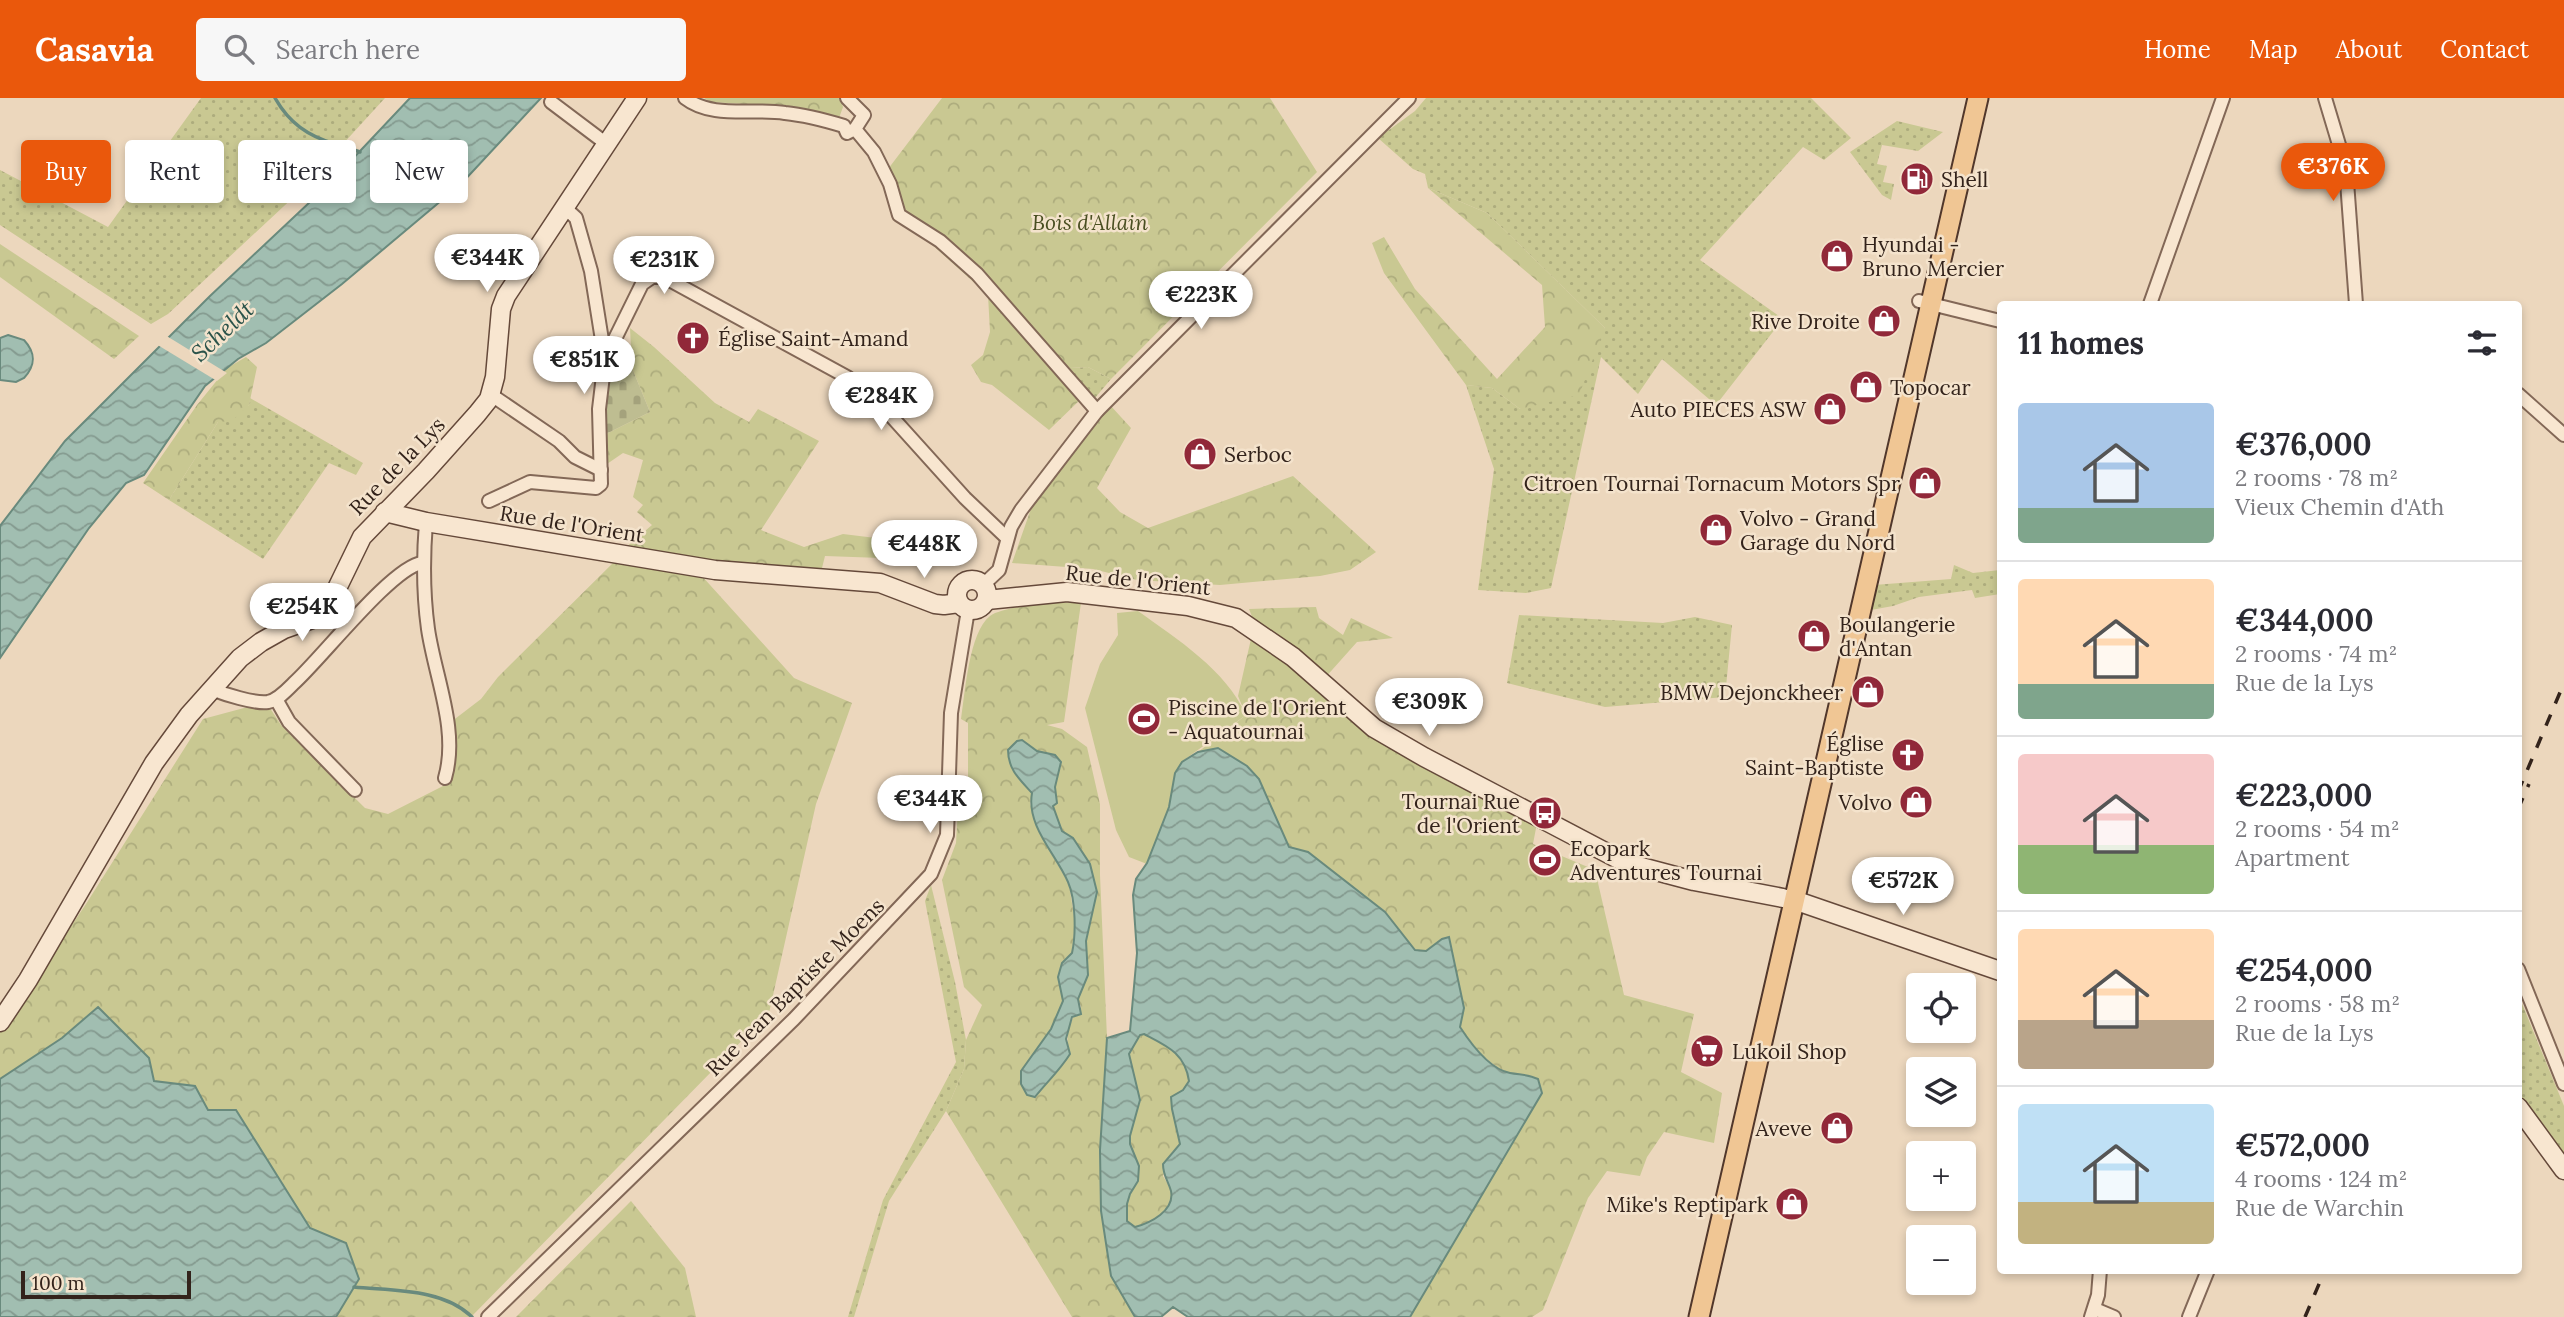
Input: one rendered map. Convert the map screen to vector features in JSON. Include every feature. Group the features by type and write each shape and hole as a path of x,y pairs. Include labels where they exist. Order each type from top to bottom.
{"main road":[{"path":"1925,303 1966,98"},
{"path":"1688,1317 1788,899 1925,303 1978,98"},
{"path":"1699,1317 1788,899"}],"street":[{"name":"Rue de la Lys","path":"0,1022 28,980 154,763 188,715 240,658 261,642 322,614 362,537 478,414 490,394 495,377 501,309 564,207 637,98"},
{"path":"685,98 697,107 783,113 841,125 847,133 856,129 864,115 847,98"},
{"path":"985,592 973,580 962,584 957,595 964,606 978,610 985,592 999,570 1007,538 1021,510 1097,411 1409,98"},
{"path":"2151,301 2223,98"},
{"path":"2325,98 2346,167 2356,301"},
{"path":"551,102 608,145"},
{"path":"856,129 874,152 890,184 899,215 940,242 977,274 1097,411"},
{"path":"489,501 530,482 596,488 601,484 599,409 605,359 591,271 576,218 564,207"},
{"path":"605,359 642,284 652,277 664,277 847,377 873,396 965,498 1007,538"},
{"path":"1925,303 1997,320"},
{"path":"490,394 559,441 575,457 601,470"},
{"path":"2522,398 2564,435"},
{"name":"Rue de l'Orient","path":"385,512 426,522 697,568 857,579 880,583 935,604 964,606"},
{"path":"426,522 422,563 429,633 447,725 449,766 445,778"},
{"path":"211,689 266,702 276,699 306,672 389,584 414,564 422,563"},
{"name":"Rue de l'Orient","path":"985,592 1067,592 1188,606 1237,618 1285,650 1374,728 1626,863 1788,899 1997,970"},
{"name":"Rue Jean Baptiste Moens","path":"490,1315 794,1019 931,874 947,835 951,713 964,606"},
{"path":"276,699 289,722 355,790"},
{"path":"2522,979 2564,1084"},
{"path":"2522,1112 2564,1170"},
{"path":"2099,1274 2093,1313 2114,1317"},
{"path":"2189,1317 2206,1274"}],"green space":[{"path":"201,98 385,98 347,140 238,140 238,203 287,203 168,314 151,324 0,225 0,170 21,181 21,203 63,203 108,227 125,203 224,203 224,140 171,140"},
{"path":"704,98 840,98 843,107 839,118 776,106 711,102"},
{"name":"Bois d'Allain","path":"942,98 1270,98 1317,172 1111,379 1088,367 1070,368 1044,346 1083,397 1049,430 992,385 981,382 971,365 983,355 990,332 988,295 899,215 885,173"},
{"path":"1426,98 1811,98 1851,138 1824,160 1803,147 1700,260 1783,319 1716,405 1662,359 1638,394 1601,357 1551,588 1526,593 1478,590 1494,469 1466,385 1492,388 1520,409 1605,328 1487,213 1428,188 1425,174 1413,169 1378,138 1415,111"},
{"path":"1897,121 1943,132 1918,151 1882,145 1877,164 1887,166 1883,182 1894,184 1891,200 1882,195 1850,152"},
{"path":"1428,188 1487,213 1605,328 1579,395 1520,409 1492,388 1466,385 1384,273 1372,243 1384,237 1415,289 1497,379 1545,327 1542,285"},
{"path":"0,244 139,336 114,359 0,277"},
{"path":"630,328 715,403 749,422 758,409 819,441 761,530 804,547 843,534 941,546 936,560 825,556 821,572 618,554 652,525 637,512 643,505 633,497 643,460 623,453 607,464 604,435 650,412 632,368"},
{"path":"246,357 257,367 249,405 232,421 218,422 169,500 143,483 197,405 227,368"},
{"path":"1061,360 1070,368 1088,367 1111,379 1095,398 1088,395 1057,365"},
{"path":"632,368 650,412 604,435 611,372"},
{"path":"250,398 363,463 356,475 329,463 263,559 169,500 218,422 249,405"},
{"path":"1110,405 1131,428 1097,488 1120,512 1148,528 1293,476 1376,552 1350,570 1320,576 1220,585 1137,580 1093,569 1012,563 1033,503"},
{"path":"618,558 701,575 794,678 852,703 816,804 769,1013 471,1317 0,1317 0,1032 86,904 203,719 266,702 281,725 365,808 388,814 443,786 448,766 447,725 481,699 498,677"},
{"path":"1954,565 1973,573 1997,570 1997,594 1975,598 1972,590 1919,597 1871,610 1869,603 1874,585 1951,579"},
{"path":"1048,602 1081,603 1064,722 1047,725 1062,729 1087,747 1100,804 1100,875 1107,1038 1100,1150 1101,1211 1111,1276 1135,1317 1072,1317 946,1111 964,1069 966,1040 982,1005 964,987 942,880 956,843 958,808 968,807 968,723 961,719 969,664 977,635 990,616 1009,609","holes":["1022,740 1037,751 1055,755 1061,762 1055,787 1057,803 1053,806 1062,831 1073,838 1089,923 1086,941 1088,975 1078,999 1081,1007 1069,1029 1070,1055 1027,1095 1021,1084 1021,1071 1051,1029 1063,1001 1058,977 1062,963 1072,953 1075,923 1069,884 1048,848 1030,804 1032,793"]},
{"path":"1316,607 1319,618 1343,635 1351,618 1393,638 1357,642 1324,679 1253,619 1249,609"},
{"path":"1138,611 1184,644 1213,670 1237,699 1246,715 1184,760 1175,773 1169,807 1147,864 1129,857 1116,830 1085,708 1100,664 1118,635 1117,613"},
{"path":"1519,615 1663,623 1695,617 1732,625 1725,697 1605,707 1507,683"},
{"path":"1253,630 1383,741 1537,823 1533,844 1595,870 1624,995 1694,1014 1681,1072 1722,1093 1714,1143 1664,1132 1647,1157 1640,1176 1607,1171 1588,1198 1543,1310 1532,1317 1410,1317 1542,1093 1538,1079 1511,1073 1492,1064 1464,1033 1460,1026 1462,1019 1442,939 1426,951 1415,950 1385,912 1308,852 1289,847 1259,779 1218,748 1198,752 1246,715 1238,696"},
{"path":"931,885 966,1040 964,1069 946,1111 889,1201 854,1317 848,1317 883,1200 956,1062 925,901"},
{"path":"2522,1004 2564,1106 2564,1157 2522,1101"},
{"path":"1144,1034 1174,1051 1184,1064 1189,1081 1172,1109 1180,1144 1172,1152 1163,1176 1169,1186 1171,1199 1159,1216 1134,1227 1127,1222 1127,1204 1138,1181 1139,1166 1130,1144 1130,1135 1140,1100 1129,1054 1140,1035"},
{"path":"631,1201 685,1268 696,1317 516,1317"}],"water":[{"path":"410,98 541,98 468,176 468,140 370,140"},
{"name":"Scheldt","path":"370,140 370,203 438,203 342,284 205,386 144,475 126,483 89,528 0,658 0,526 65,441 210,296 309,203 356,203 356,155"},
{"path":"8,335 24,340 33,359 28,373 16,382 0,380 0,338"},
{"path":"1022,740 1037,751 1055,755 1061,762 1055,787 1057,803 1053,806 1062,831 1073,838 1090,864 1097,892 1086,941 1088,975 1078,999 1081,1014 1072,1017 1066,1039 1070,1054 1035,1097 1027,1095 1021,1084 1021,1071 1051,1029 1063,1001 1058,977 1062,963 1072,953 1075,918 1068,882 1033,817 1032,793 1010,763 1008,750"},
{"path":"1218,748 1247,766 1259,779 1289,847 1308,852 1385,912 1415,950 1426,951 1449,937 1464,1008 1460,1027 1475,1048 1495,1067 1538,1079 1542,1093 1410,1317 1188,1317 1173,1307 1161,1317 1135,1317 1111,1276 1101,1211 1100,1150 1107,1038 1130,1031 1137,953 1133,895 1136,879 1147,863 1169,807 1175,773 1182,762 1198,752","holes":["1144,1034 1174,1051 1184,1064 1189,1081 1183,1090 1171,1097 1180,1144 1163,1164 1171,1191 1169,1204 1160,1215 1135,1227 1127,1221 1127,1204 1138,1181 1139,1166 1130,1144 1130,1136 1140,1100 1129,1054 1140,1035"]},
{"path":"98,1007 149,1058 154,1081 195,1086 208,1110 236,1110 310,1228 346,1243 359,1279 336,1317 0,1317 0,1079 62,1038"}],"pier":[{"path":"165,335 227,373 217,381 156,344"}],"waterway":[{"path":"275,98 286,115 300,127 324,140"},
{"path":"356,151 360,152"},
{"path":"354,1287 432,1296 447,1301 472,1317"}],"railway":[{"path":"2522,783 2564,683"},
{"path":"2522,800 2529,784"},
{"path":"2305,1317 2323,1274"}],"place":[{"name":"Shell","path":"1917,179"},
{"name":"Hyundai - Bruno Mercier","path":"1837,256"},
{"name":"Rive Droite","path":"1884,321"},
{"name":"Église Saint-Amand","path":"693,338"},
{"name":"Topocar","path":"1866,387"},
{"name":"Auto PIECES ASW","path":"1830,409"},
{"name":"Serboc","path":"1200,454"},
{"name":"Citroen Tournai Tornacum Motors Spr","path":"1925,483"},
{"name":"Volvo - Grand Garage du Nord","path":"1716,530"},
{"name":"Boulangerie d'Antan","path":"1814,636"},
{"name":"BMW Dejonckheer","path":"1868,692"},
{"name":"Piscine de l'Orient - Aquatournai","path":"1144,719"},
{"name":"Église Saint-Baptiste","path":"1908,755"},
{"name":"Volvo","path":"1916,802"},
{"name":"Tournai Rue de l'Orient","path":"1545,813"},
{"name":"Ecopark Adventures Tournai","path":"1545,860"},
{"name":"Lukoil Shop","path":"1707,1051"},
{"name":"Aveve","path":"1837,1128"},
{"name":"Mike's Reptipark","path":"1792,1204"}]}
